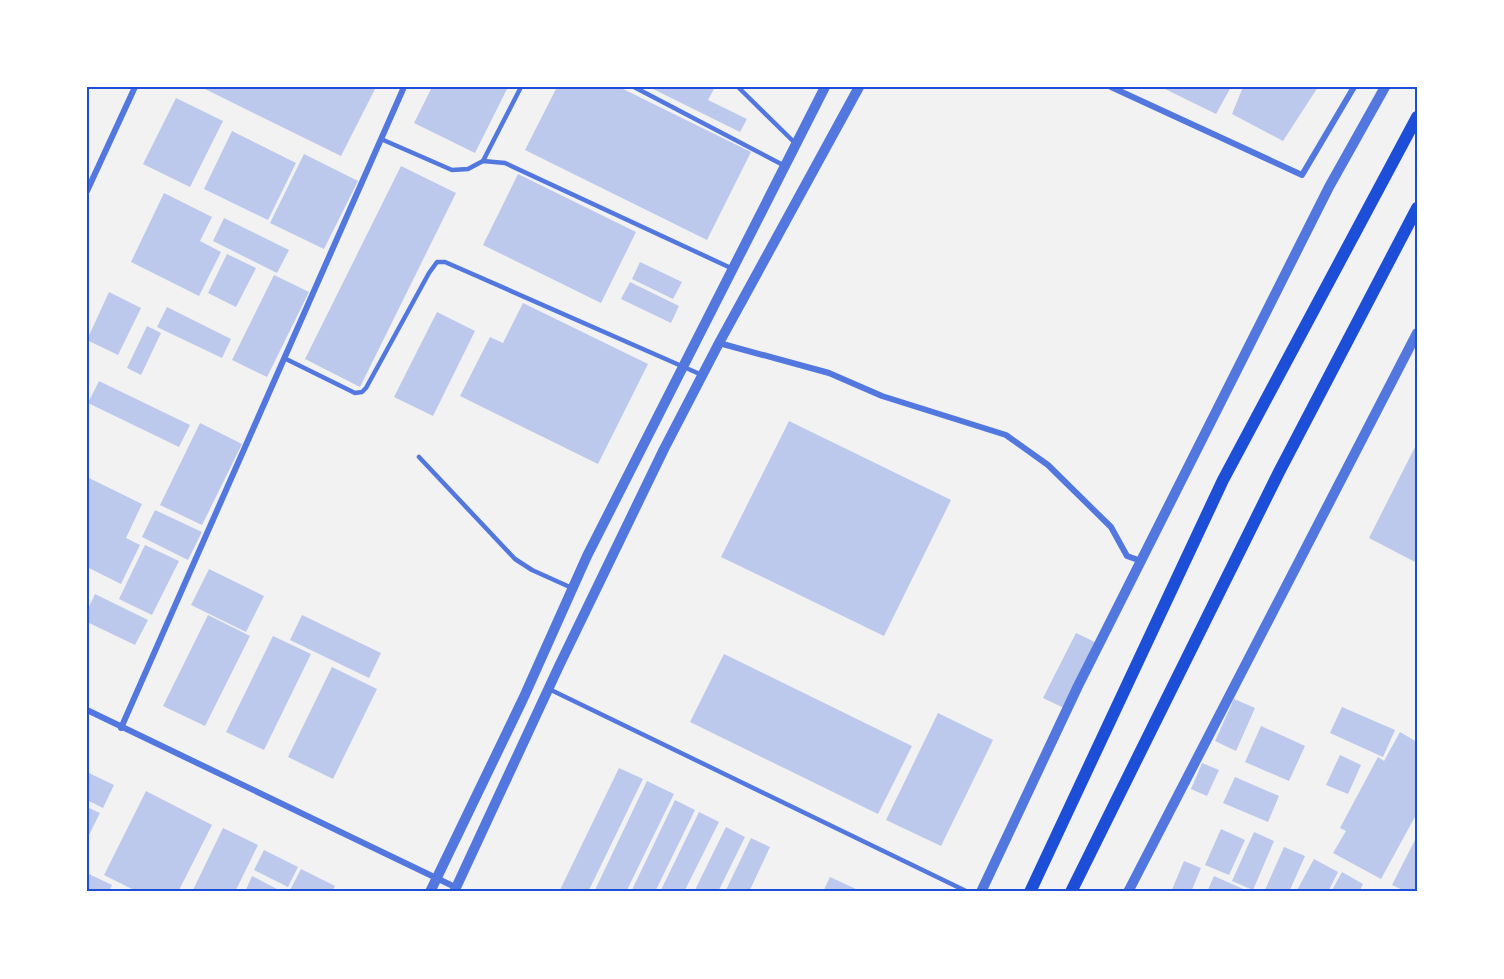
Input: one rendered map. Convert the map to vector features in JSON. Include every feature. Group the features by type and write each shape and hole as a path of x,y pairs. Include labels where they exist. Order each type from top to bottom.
{"main road":[{"path":"1030,892 1223,480 1417,117"},
{"path":"1071,892 1274,483 1417,208"}],"street":[{"path":"87,191 135,87"},
{"path":"121,728 404,87"},
{"path":"430,892 523,699 572,588 825,87"},
{"path":"87,710 454,889 664,449 719,343 860,87"},
{"path":"1111,87 1302,175 1354,87"},
{"path":"981,892 1078,686 1329,188 1385,87"},
{"path":"1128,892 1417,333"},
{"path":"719,343 829,373 882,396 1006,435 1048,465 1111,527 1127,556 1141,561"}],"lane":[{"path":"483,161 521,87"},
{"path":"634,87 785,166"},
{"path":"738,87 796,144"},
{"path":"381,139 452,170 468,169 483,161 505,163 733,269"},
{"path":"284,358 355,393 362,392 429,273 437,262 445,262 453,263 702,375"},
{"path":"419,457 515,559 532,570 572,588"},
{"path":"548,689 968,892"}],"building":[{"path":"206,87 376,87 341,156 205,89"},
{"path":"432,87 508,87 475,153 414,123"},
{"path":"557,87 619,87 751,152 707,240 525,150"},
{"path":"649,87 715,87 708,100 747,119 740,132"},
{"path":"1161,87 1231,87 1216,114"},
{"path":"1243,87 1318,87 1283,141 1232,114"},
{"path":"176,98 223,121 190,187 143,164"},
{"path":"232,131 296,163 268,220 204,189"},
{"path":"304,154 358,181 324,249 270,223"},
{"path":"401,166 456,193 360,387 305,359"},
{"path":"518,174 636,232 601,303 483,245"},
{"path":"164,193 212,217 200,241 221,252 199,296 131,262"},
{"path":"224,218 289,250 277,273 213,241"},
{"path":"227,254 256,268 236,307 208,293"},
{"path":"640,262 682,282 673,299 632,279"},
{"path":"274,275 309,292 267,377 232,360"},
{"path":"630,282 679,306 671,323 621,299"},
{"path":"109,292 141,308 118,355 87,340"},
{"path":"523,303 648,364 598,464 460,396 490,337 503,343"},
{"path":"167,307 231,339 222,358 157,327"},
{"path":"437,312 475,331 433,416 394,397"},
{"path":"147,326 161,333 141,375 127,368"},
{"path":"99,381 190,425 179,447 88,403"},
{"path":"789,421 951,500 884,636 721,557"},
{"path":"200,423 242,444 202,525 160,505"},
{"path":"1415,447 1417,448 1417,563 1369,538"},
{"path":"87,477 142,504 126,538 140,545 121,584 87,567"},
{"path":"155,510 202,532 188,560 142,537"},
{"path":"145,545 179,561 152,615 119,599"},
{"path":"209,569 264,596 246,632 191,605"},
{"path":"95,594 148,620 135,645 87,622 87,611"},
{"path":"208,615 250,636 205,726 163,706"},
{"path":"302,615 381,653 369,678 290,640"},
{"path":"1076,633 1099,644 1066,709 1043,698"},
{"path":"273,636 311,654 264,750 226,732"},
{"path":"724,654 912,746 878,814 690,722"},
{"path":"332,667 377,689 333,779 288,757"},
{"path":"1234,699 1255,708 1236,751 1215,741"},
{"path":"1342,707 1395,730 1383,757 1330,733"},
{"path":"938,713 993,740 941,846 886,820"},
{"path":"1261,726 1305,746 1289,781 1245,762"},
{"path":"1400,732 1417,742 1417,813 1381,879 1333,853 1346,831 1340,828 1378,757 1384,761"},
{"path":"1340,755 1361,765 1348,794 1326,785"},
{"path":"1202,763 1219,770 1207,796 1191,789"},
{"path":"619,768 643,779 588,892 559,892"},
{"path":"87,772 114,785 103,808 87,800"},
{"path":"1235,777 1279,796 1268,822 1223,803"},
{"path":"647,781 674,794 626,892 594,892"},
{"path":"146,791 212,825 178,892 138,892 104,875"},
{"path":"675,800 695,810 655,892 631,892"},
{"path":"87,807 100,813 87,839"},
{"path":"699,812 719,822 684,892 660,892"},
{"path":"726,827 745,837 718,892 694,892"},
{"path":"223,828 258,845 235,892 192,892"},
{"path":"1221,829 1245,840 1229,875 1205,865"},
{"path":"1254,832 1274,841 1253,890 1232,881"},
{"path":"1417,836 1417,892 1407,892 1392,885"},
{"path":"751,838 770,847 749,892 725,892"},
{"path":"1284,847 1305,856 1289,892 1264,892"},
{"path":"264,850 298,867 288,887 254,870"},
{"path":"1314,859 1338,872 1328,892 1296,892"},
{"path":"1184,861 1201,868 1191,892 1171,892"},
{"path":"301,869 335,886 332,892 289,892"},
{"path":"1342,872 1363,884 1359,892 1331,892"},
{"path":"87,873 112,885 109,892 87,892"},
{"path":"252,876 279,890 278,892 245,892"},
{"path":"1214,876 1250,892 1207,892"},
{"path":"830,877 856,889 854,892 823,892"}]}
